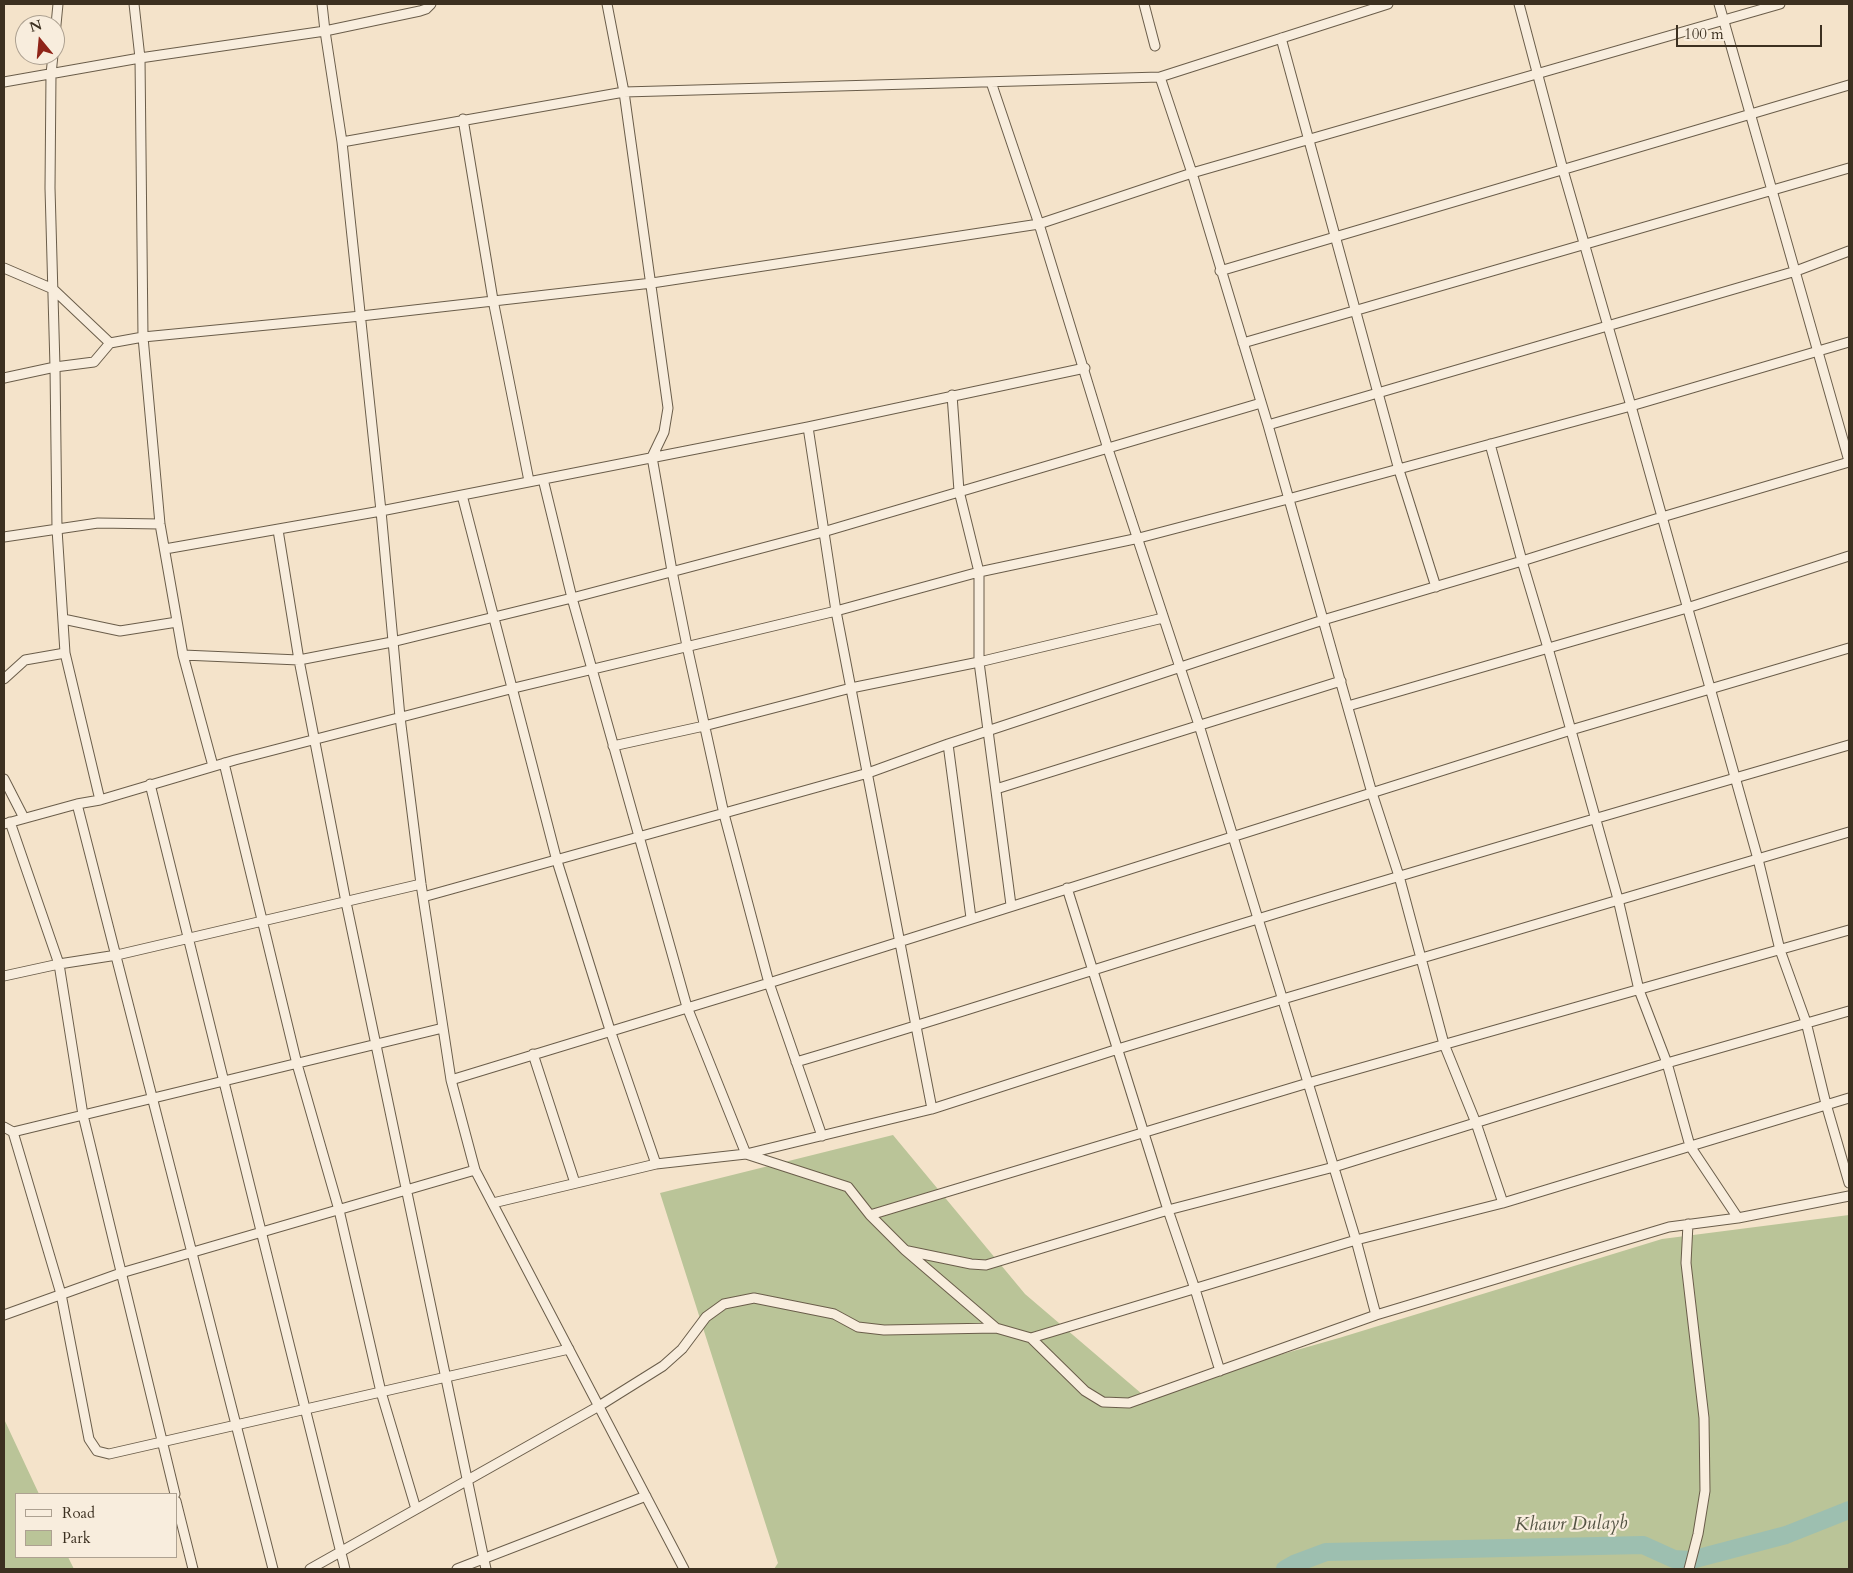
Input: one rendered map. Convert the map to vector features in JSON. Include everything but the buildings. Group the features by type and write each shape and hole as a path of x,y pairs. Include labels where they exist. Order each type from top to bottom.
{"street":[{"path":"134,4 140,58 143,337 160,524 183,655 213,766"},
{"path":"322,4 342,142 381,511 400,717 421,884 451,1080 476,1170 684,1569"},
{"path":"4,82 140,58 326,31 420,11 426,9 431,4"},
{"path":"607,4 624,92 668,408 664,432 652,457 686,646 724,814 769,983 822,1136"},
{"path":"1144,4 1156,46"},
{"path":"342,142 624,92 1160,77 1388,4"},
{"path":"1519,4 1563,170 1607,326 1632,406 1758,858 1780,950 1806,1022 1826,1104 1849,1183"},
{"path":"423,897 868,773 948,744 1323,620 1849,462 1719,4"},
{"path":"4,378 56,367 94,362 110,343 143,337 361,316 652,283 1039,224 1192,173 1780,4"},
{"path":"1280,38 1310,139 1400,470 1436,587"},
{"path":"52,65 50,188 56,367 57,529 65,653 100,800"},
{"path":"1160,77 1192,173 1268,425 1372,793 1399,876 1444,1044 1476,1123 1503,1203"},
{"path":"991,82 1039,224 1085,368 1108,449 1233,836 1356,1240 1376,1315"},
{"path":"1220,271 1849,85"},
{"path":"463,120 493,300 529,481"},
{"path":"1243,343 1849,168"},
{"path":"1268,425 1796,271 1849,251"},
{"path":"4,268 53,289 110,343"},
{"path":"175,1493 83,1115 59,964 7,823 77,804 100,800 224,763 514,688 836,611 979,572 1138,538 1288,500 1632,406 1849,342"},
{"path":"165,549 381,511 808,427 1085,368"},
{"path":"952,395 960,491 979,572 980,662 1011,905"},
{"path":"183,655 299,660 392,642 572,598 823,532 1261,403"},
{"path":"808,427 836,611 932,1109"},
{"path":"1490,444 1596,818 1640,990 1667,1063 1690,1146 1738,1218"},
{"path":"543,479 591,669 687,1007 746,1154"},
{"path":"462,495 493,618 514,688 557,861 610,1030 656,1164"},
{"path":"4,538 98,523 160,524"},
{"path":"278,530 299,660 346,902 486,1569"},
{"path":"1348,706 1687,608 1849,556"},
{"path":"613,746 704,726 851,688 980,662 1163,618"},
{"path":"63,619 120,631 177,622"},
{"path":"451,1080 769,983 1011,905 1571,730 1849,648"},
{"path":"4,679 25,660 65,653"},
{"path":"996,788 1341,681"},
{"path":"948,744 971,918"},
{"path":"796,1062 1399,876 1849,745"},
{"path":"224,763 297,1064 339,1210 381,1392 416,1509"},
{"path":"4,779 24,818"},
{"path":"150,784 190,938 345,1569"},
{"path":"77,804 273,1569"},
{"path":"493,1203 656,1164 746,1154 932,1109 1118,1049 1283,999 1849,832"},
{"path":"4,976 59,964 117,955 421,884"},
{"path":"1067,888 1220,1371"},
{"path":"870,1215 1308,1083 1849,930"},
{"path":"905,1250 971,1264 986,1265 1168,1210 1334,1167 1667,1063 1849,1011"},
{"path":"4,1127 13,1132 443,1028"},
{"path":"533,1054 575,1184"},
{"path":"1031,1338 1356,1240 1503,1203 1849,1098"},
{"path":"13,1132 61,1294 89,1439 97,1451 109,1454 569,1349"},
{"path":"746,1154 848,1187 870,1215 905,1250 996,1328"},
{"path":"4,1315 121,1273 476,1170"},
{"path":"310,1569 599,1406 663,1366 682,1349 706,1317 724,1304 754,1298 834,1314 858,1327 884,1330 996,1328 1031,1338 1085,1391 1103,1402 1129,1403 1376,1315 1669,1227 1738,1218 1849,1196"},
{"path":"1688,1224 1686,1263 1704,1418 1705,1491 1698,1534 1689,1569"},
{"path":"457,1569 646,1496"},
{"path":"178,1509 193,1569"}],"green space":[{"path":"893,1135 1025,1294 1142,1394 1339,1338 1662,1239 1849,1215 1849,1569 774,1569 778,1563 660,1193"},
{"path":"4,1419 39,1493 15,1493 15,1558 68,1558 74,1569 4,1569"}],"waterway":[{"name":"Khawr Dulayb","path":"1285,1569 1326,1552 1643,1545 1674,1559 1691,1560 1786,1535 1849,1510"}]}
